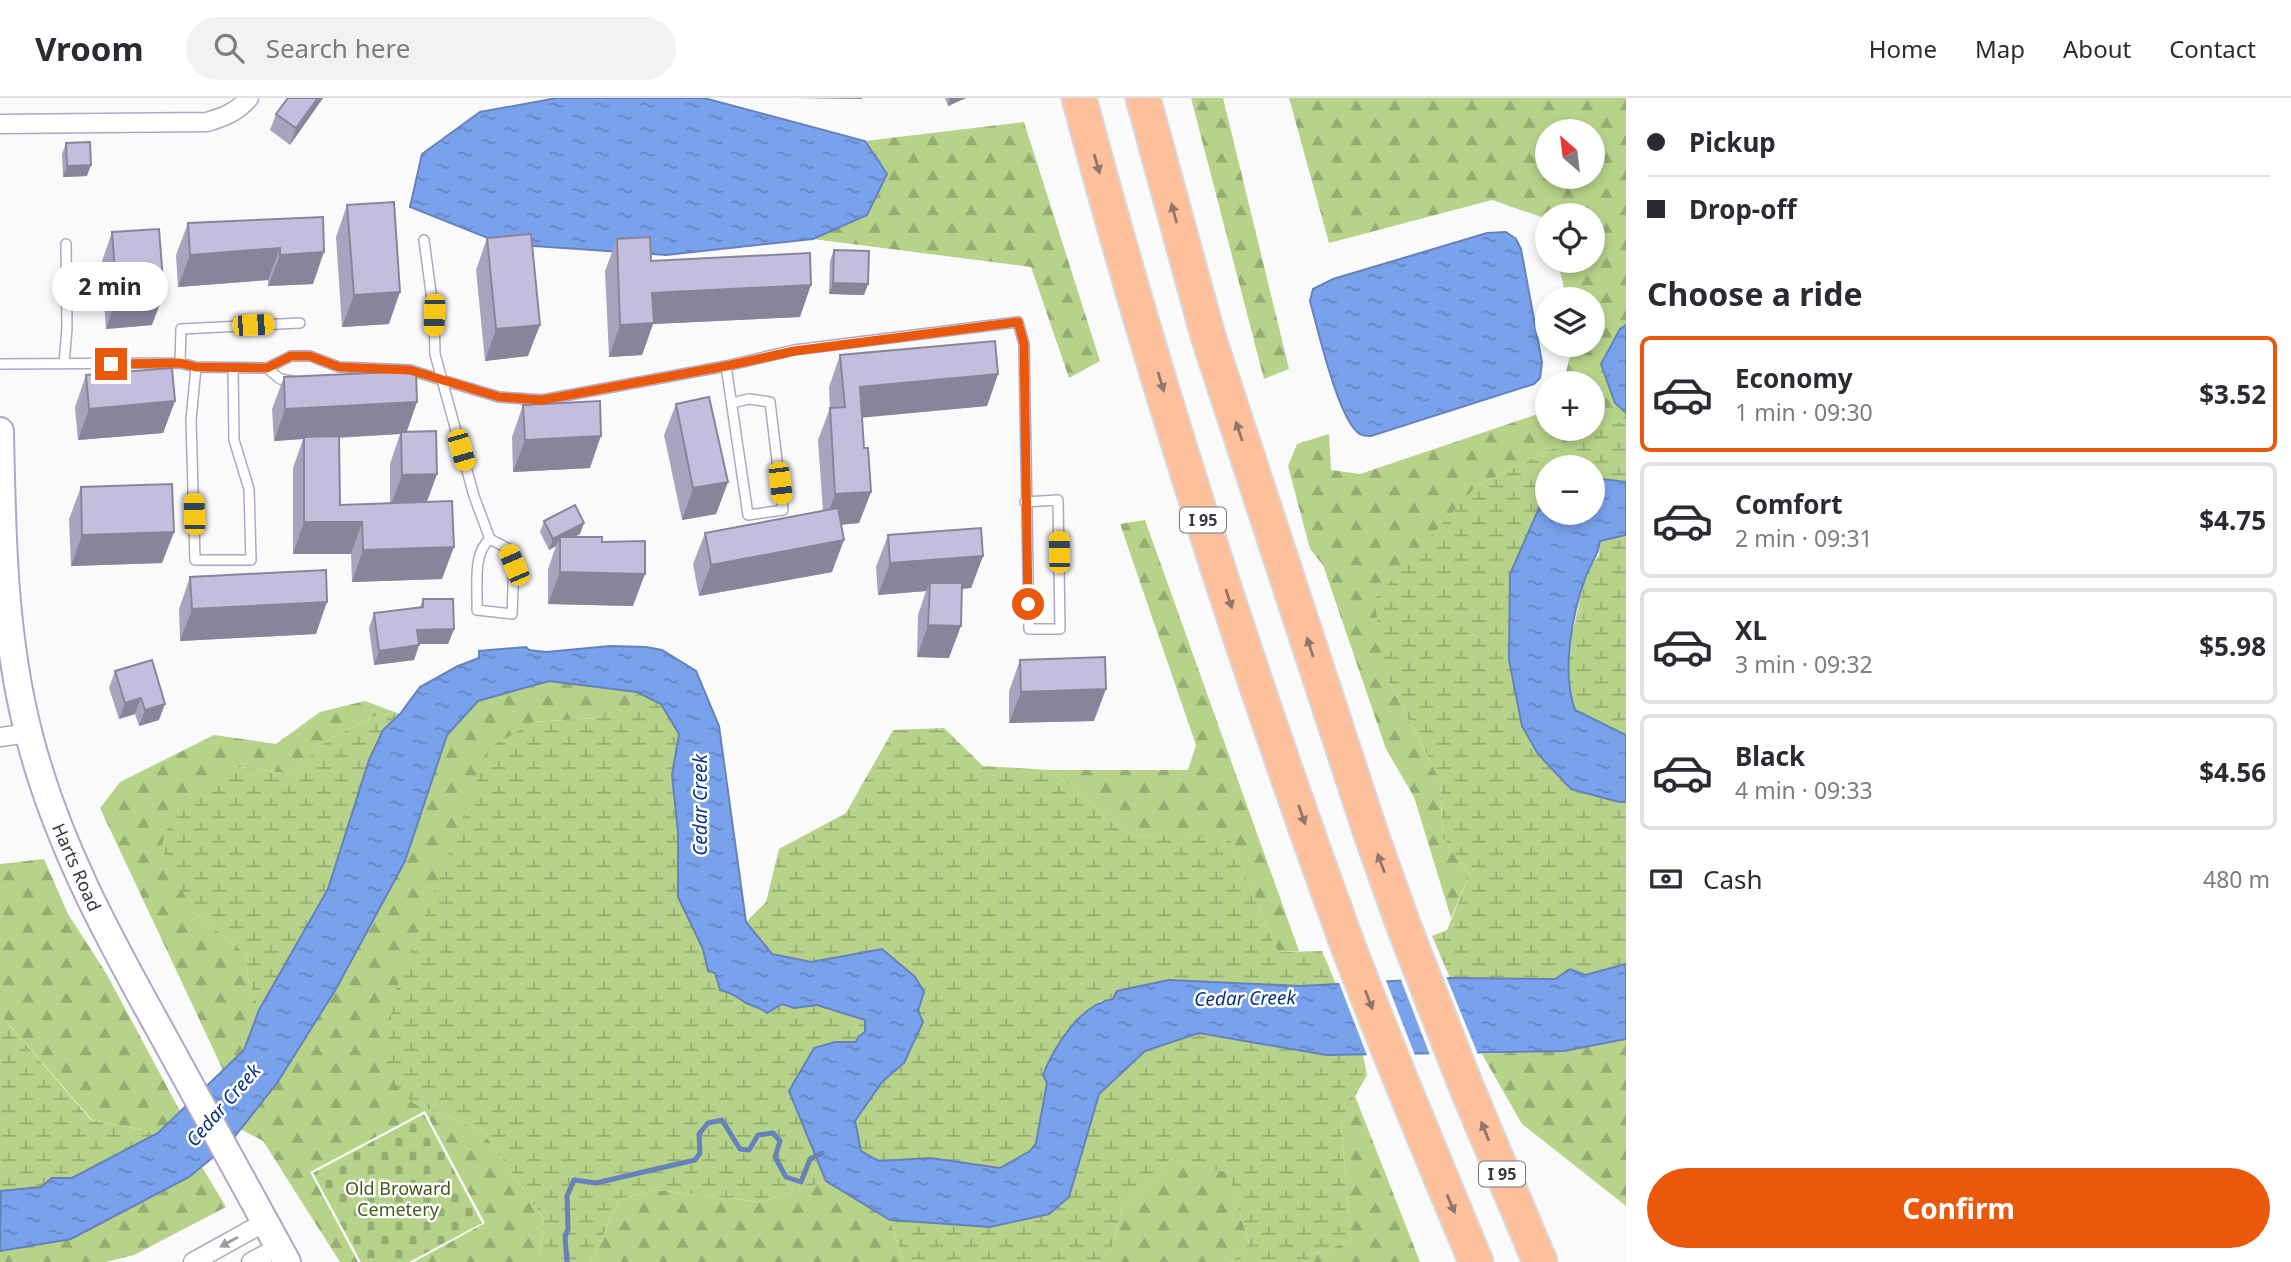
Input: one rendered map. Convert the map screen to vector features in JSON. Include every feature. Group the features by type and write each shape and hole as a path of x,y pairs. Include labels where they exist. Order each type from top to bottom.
{"highway":[{"name":"I 95","path":"1079,98 1210,543 1262,700 1345,936 1406,1095 1476,1262"},
{"name":"I 95","path":"1143,98 1208,336 1371,834 1466,1086 1540,1262"}],"street":[{"path":"0,124 207,122 225,117 249,98"},
{"name":"Harts Road","path":"0,430 2,551 11,648 28,733 61,834 87,894 283,1254"},
{"path":"0,737 28,733"},
{"path":"193,1262 265,1222"},
{"path":"251,1262 283,1254"}],"lane":[{"path":"424,240 434,315 435,354 474,496 490,538 507,548 514,565 512,614 477,610 479,554 483,544 490,538"},
{"path":"64,364 67,328 65,244"},
{"path":"0,364 180,363 196,367 267,368 291,356 310,356 335,369 410,370 499,397 542,400 794,351 1018,322 1024,344 1025,502 1029,629 1060,629 1058,500 1025,502"},
{"path":"180,363 181,329 300,323"},
{"path":"726,366 748,515 783,510 770,402 749,399 732,403"},
{"path":"196,367 191,420 195,561 251,561 249,489 234,440 233,368"},
{"path":"267,368 280,379 301,382"}],"green space":[{"path":"1191,98 1223,98 1289,369 1264,379"},
{"path":"1289,98 1626,98 1626,325 1620,329 1614,403 1626,413 1626,419 1605,426 1605,371 1566,371 1570,357 1605,357 1605,287 1564,287 1560,273 1605,273 1605,203 1535,203 1535,215 1492,200 1329,243"},
{"path":"1024,122 1100,361 1069,378 1031,267 813,239 867,215 887,174 865,141"},
{"path":"1535,415 1535,441 1569,441 1535,455 1535,458 1475,487 1388,680 1440,780 1443,838 1470,873 1451,918 1414,797 1386,749 1323,565 1310,549 1288,466 1297,444 1329,434 1331,470 1360,474"},
{"path":"1626,419 1626,482 1605,479 1605,455 1540,455 1569,441 1605,441 1605,426"},
{"path":"1535,458 1535,517 1510,574 1509,660 1522,726 1619,802 1626,802 1626,964 1585,975 1570,969 1555,979 1450,978 1432,936 1447,930 1470,873 1443,838 1440,780 1388,680 1374,600 1475,487"},
{"path":"1145,520 1299,951 1278,952 1229,838 1129,835 1050,770 1188,770 1196,745 1120,524"},
{"path":"1626,535 1626,735 1575,710 1570,696 1568,651 1586,574 1599,555 1600,541"},
{"path":"549,681 637,692 630,707 596,718 534,722 413,1103 482,1130 544,1219 539,1262 414,1262 485,1223 425,1111 310,1172 358,1262 340,1262 263,1141 240,1129 277,1083 336,989 405,861 447,735 478,701"},
{"path":"637,692 661,704 679,734 672,775 678,832 678,897 703,949 708,971 715,973 717,984 747,1003 759,1006 782,1004 794,1008 817,1005 865,1019 865,1032 856,1042 835,1042 789,1091 826,1181 762,1202 657,1190 620,1199 591,1262 539,1262 544,1219 482,1130 413,1103 385,1073 393,997 490,747 534,722 596,718 629,707"},
{"path":"365,701 400,714 377,715 329,739 291,774 231,766 193,912 246,954 248,979 259,1010 244,1050 223,1070 100,808 120,782 214,735 276,744 320,712"},
{"path":"400,714 383,730 369,760 328,889 259,1010 248,979 246,954 193,912 161,848 175,804 231,766 291,774 329,739 377,715"},
{"path":"944,728 983,766 1050,770 1129,835 1229,837 1278,952 1322,951 1336,984 1100,1001 1047,1083 1036,1143 1030,1151 1000,1168 930,1158 879,1161 861,1151 854,1121 882,1082 904,1063 923,1022 918,1011 924,992 882,949 811,962 772,954 746,922 766,902 779,849 846,813 893,730"},
{"path":"44,859 68,914 106,973 180,1111 158,1133 92,1120 0,1014 0,864"},
{"path":"0,1014 91,1120 158,1133 72,1178 52,1178 41,1187 0,1192"},
{"path":"1199,1033 1326,1055 1363,1055 1367,1075 1341,1121 1351,1241 1312,1255 1306,1262 1231,1262 1249,1243 1228,1173 1170,1159 1122,1208 1112,1249 1098,1262 903,1262 890,1220 990,1227 1069,1197 1099,1094 1145,1051"},
{"path":"1626,1039 1626,1206 1522,1124 1482,1054 1564,1051"},
{"path":"1355,1096 1420,1262 1306,1262 1312,1255 1351,1241 1341,1121"},
{"name":"Old Broward Cemetery","path":"424,1114 482,1223 409,1262 361,1262 313,1173"},
{"path":"1170,1159 1228,1172 1249,1243 1231,1262 1098,1262 1112,1249 1122,1208"},
{"path":"202,1167 226,1207 134,1255 106,1262 0,1262 0,1251 71,1239 189,1177"},
{"path":"826,1181 890,1220 903,1262 591,1262 620,1199 657,1190 762,1202"}],"water":[{"path":"557,98 704,98 865,141 887,174 867,215 813,239 666,255 503,244 410,207 422,154 480,112"},
{"path":"1506,232 1516,239 1521,249 1535,324 1535,357 1541,357 1542,362 1541,371 1535,371 1535,383 1371,436 1360,434 1344,412 1330,373 1310,301 1313,289 1333,279 1487,233"},
{"path":"1626,325 1626,413 1615,403 1601,364 1620,329"},
{"path":"1605,479 1626,482 1626,535 1600,541 1586,576 1576,607 1570,643 1569,678 1575,710 1626,735 1626,802 1571,789 1538,754 1522,726 1509,660 1510,574 1535,517 1535,525 1605,525"},
{"name":"Cedar Creek","path":"610,646 662,650 696,671 719,726 746,922 772,954 811,962 882,949 915,977 924,992 918,1011 923,1022 904,1063 882,1082 855,1121 861,1151 879,1161 930,1158 1000,1168 1030,1151 1036,1143 1047,1083 1043,1075 1070,1028 1090,1009 1113,999 1117,991 1169,980 1300,986 1450,978 1555,979 1570,969 1585,975 1626,964 1626,1039 1564,1051 1326,1055 1199,1033 1145,1051 1099,1094 1069,1197 1049,1214 990,1227 890,1220 826,1181 789,1091 814,1048 835,1042 856,1042 865,1032 865,1020 817,1005 794,1008 782,1004 767,1013 720,990 715,973 708,971 703,949 678,897 678,832 672,775 679,734 661,704 637,692 549,681 478,701 447,735 405,861 336,989 277,1083 228,1145 189,1177 71,1239 0,1251 1,1191 41,1187 52,1178 72,1178 158,1133 244,1050 259,1010 328,889 369,760 383,730 400,714 420,687 479,658 479,651 526,647 529,650 546,652"}],"pier":[{"path":"1445,974 1479,1057 1431,1058 1400,977"},
{"path":"1385,978 1416,1058 1368,1058 1338,980"}],"building":[{"path":"288,98 318,98 296,128 276,114"},
{"path":"90,142 91,165 67,166 66,143"},
{"path":"394,202 400,292 354,295 347,205"},
{"path":"323,217 324,252 280,255 280,248 190,255 188,223"},
{"path":"159,229 164,293 117,297 112,232"},
{"path":"531,234 540,325 496,329 487,238"},
{"path":"650,237 651,261 810,253 811,285 652,293 654,323 620,325 617,239"},
{"path":"834,250 869,251 868,284 833,283"},
{"path":"995,341 998,374 860,387 864,448 868,448 871,492 835,494 830,408 845,407 840,355"},
{"path":"172,368 175,401 89,409 86,375"},
{"path":"416,371 417,402 285,409 284,377"},
{"path":"709,397 728,482 693,488 676,404"},
{"path":"600,401 601,436 525,440 523,405"},
{"path":"436,431 437,474 402,475 401,432"},
{"path":"339,436 340,505 452,501 454,547 363,550 362,522 304,522 304,437"},
{"path":"172,484 174,532 82,535 81,487"},
{"path":"575,505 584,523 553,539 544,521"},
{"path":"838,508 844,540 711,565 705,533"},
{"path":"981,528 983,556 890,563 888,535"},
{"path":"560,537 602,537 602,542 645,541 645,574 560,572"},
{"path":"326,570 327,602 192,609 190,577"},
{"path":"930,583 962,583 961,626 928,625"},
{"path":"423,599 453,599 454,629 417,630 419,645 379,651 374,613 423,607"},
{"path":"1105,657 1106,689 1021,692 1020,660"},
{"path":"152,660 165,704 145,710 141,698 125,703 115,671"}],"waterway":[{"path":"567,1262 567,1196 574,1180 596,1183 695,1160 700,1153 699,1134 708,1123 722,1120 740,1149 749,1150 758,1135 773,1133 780,1141 775,1157 786,1177 801,1182 810,1159 822,1153"}],"route":[{"path":"111,364 180,363 196,367 267,368 291,356 310,356 339,367 410,370 499,397 542,400 608,390 794,351 1018,322 1024,344 1028,604"}]}
